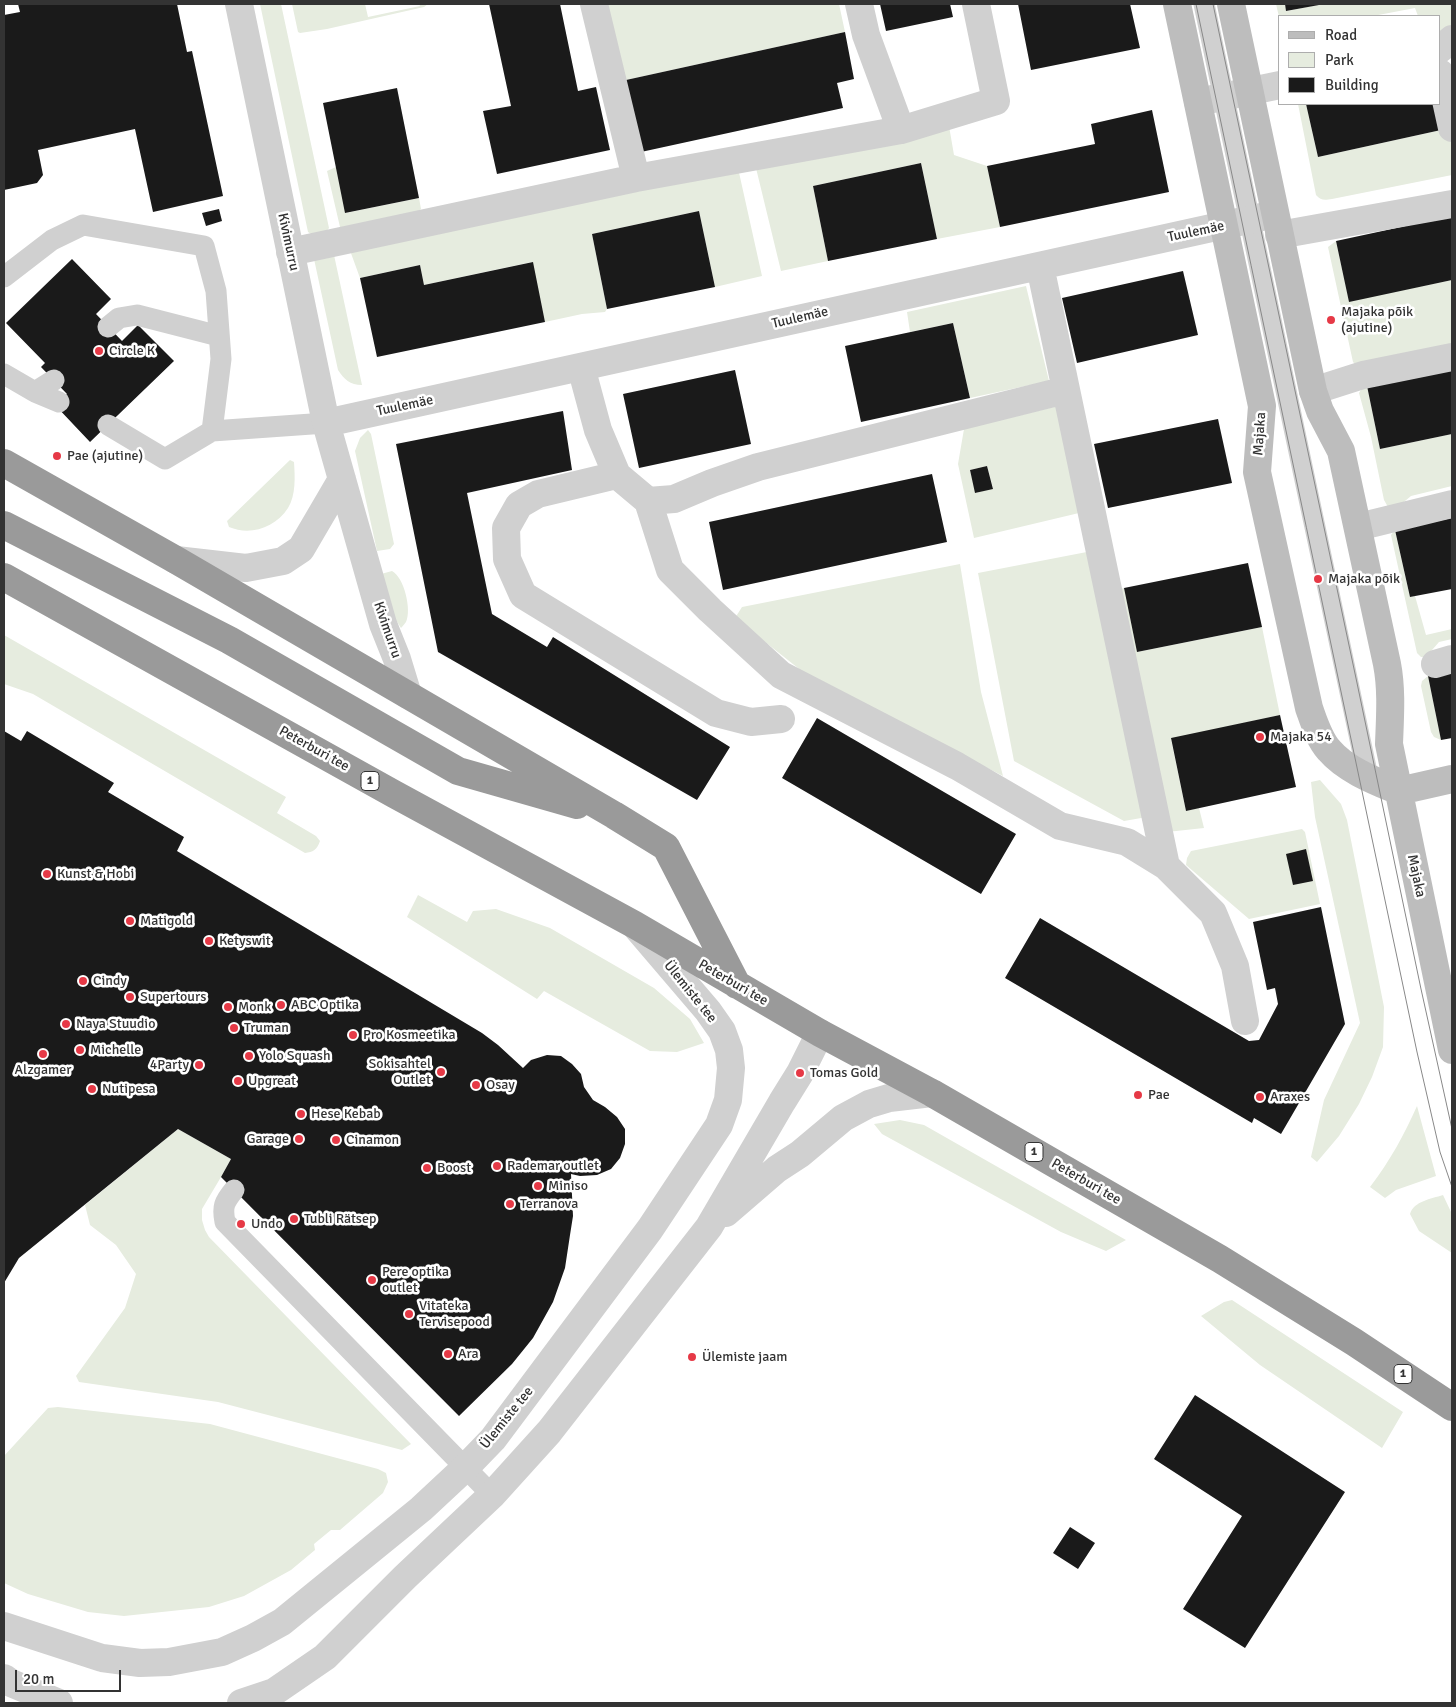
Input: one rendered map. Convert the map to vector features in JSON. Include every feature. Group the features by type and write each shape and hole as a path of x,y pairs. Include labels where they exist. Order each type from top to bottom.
{"highway":[{"path":"4,463 176,560 666,847 737,985"},
{"path":"4,526 220,635 458,771 614,815"},
{"name":"Peterburi tee","path":"4,576 635,926 820,1034 932,1093 1220,1259 1354,1342 1452,1407"}],"street":[{"name":"Kivimurru","path":"239,4 326,423 383,624 397,659 408,695"},
{"path":"594,4 636,178"},
{"path":"859,4 866,34 901,130"},
{"path":"290,252 636,178 901,130 996,102 976,4"},
{"name":"Majaka","path":"1177,4 1224,97 1257,223 1320,411 1341,451 1390,676 1389,744 1452,1050"},
{"name":"Majaka","path":"1231,4 1224,97 1257,223 1262,406 1257,472 1309,708 1315,727 1327,749 1341,761 1368,777 1399,791"},
{"path":"1441,48 1452,39"},
{"path":"1441,78 1452,128"},
{"path":"1224,97 1278,85"},
{"name":"Tuulemäe","path":"326,423 908,294 1257,223 1452,204"},
{"path":"1040,266 1166,866"},
{"path":"1313,391 1363,375 1452,357"},
{"path":"581,367 598,430 618,475 648,501 670,570 710,610 781,675 958,766 1060,826 1127,842 1166,866 1213,913 1235,966 1245,1021"},
{"path":"648,501 674,499 758,467 1066,390"},
{"path":"618,475 538,494 519,505 506,528 507,559 523,595 716,713 751,722 781,719"},
{"path":"176,560 246,568 283,561 301,549 342,479"},
{"path":"1358,527 1452,504"},
{"path":"1399,791 1452,780"},
{"name":"Ülemiste tee","path":"4,1626 102,1658 140,1663 169,1662 222,1652 282,1622 421,1509 493,1439 650,1229 719,1125 728,1100 732,1068 722,1031 708,1011 635,926"},
{"path":"241,1703 274,1692 326,1657 405,1577 492,1495 558,1421 709,1228 800,1073 820,1034"},
{"path":"709,1228 777,1169 800,1154 843,1118 868,1104 889,1098 932,1093"},
{"path":"4,1678 11,1683 59,1703"}],"lane":[{"path":"1204,4 1224,97"},
{"path":"1257,223 1368,777"},
{"path":"4,277 52,240 83,225 204,246 216,292 221,359 212,431"},
{"path":"108,327 119,318 144,312 219,336"},
{"path":"4,374 36,392 59,402"},
{"path":"36,392 54,380"},
{"path":"108,425 164,459 212,431 326,423"},
{"path":"234,1190 225,1201 223,1212 225,1222 492,1495"}],"green space":[{"path":"260,4 281,4 329,228 326,232 311,234 308,232"},
{"path":"292,4 365,4 368,17 420,6 419,4 428,4 424,7 327,29 300,33 298,32"},
{"path":"606,4 839,4 845,32 626,80"},
{"path":"1276,4 1285,4 1287,11 1322,4 1452,4 1452,26 1441,32 1441,15 1418,15 1415,8 1378,15 1279,15"},
{"path":"1441,100 1452,144 1452,175 1323,200 1316,195 1298,105 1306,105 1318,157 1441,130"},
{"path":"949,126 954,155 987,166 1000,227 937,239 921,163 813,186 828,261 781,271 755,164"},
{"path":"336,167 346,213 419,198 421,209 418,212 345,229 340,227 327,171"},
{"path":"738,168 762,276 715,287 699,211 592,234 607,309 605,312 582,314 545,322 532,262 424,285 420,265 360,278 348,245"},
{"path":"1336,241 1349,301 1452,280 1452,345 1357,366 1353,362 1328,247"},
{"path":"334,255 362,385 348,381 338,370 314,259"},
{"path":"1026,286 1049,381 970,398 953,323 910,332 907,312"},
{"path":"1367,386 1380,449 1452,434 1452,486 1411,496 1399,506 1388,507 1384,500 1371,437 1359,393 1362,388"},
{"path":"1058,406 1079,513 974,538 958,464 964,429","holes":["987,466 993,488 976,493 970,470"]},
{"path":"368,430 371,434 394,544 390,549 377,551 355,451 360,438"},
{"path":"290,460 294,462 294,492 291,503 283,515 269,525 253,530 237,530 229,527 227,521"},
{"path":"1395,530 1410,597 1415,596 1426,635 1452,629 1452,639 1439,642 1426,657 1421,657 1417,653 1391,535"},
{"path":"1092,551 1147,817 1124,821 1014,761 978,573"},
{"path":"960,564 981,692 1003,776 808,676 735,618 742,607"},
{"path":"392,571 400,580 406,594 408,617 401,628 394,617 381,574"},
{"path":"1124,588 1137,652 1262,627 1280,715 1171,739 1186,811 1199,808 1204,828 1167,832 1114,591"},
{"path":"4,635 286,797 277,813 316,836 320,841 318,847 305,853 33,694 4,684"},
{"path":"1428,676 1441,740 1434,737 1431,732 1421,686 1422,681"},
{"path":"1320,780 1341,804 1347,820 1384,1007 1383,1047 1372,1077 1359,1104 1339,1136 1317,1162 1311,1157 1324,1100 1360,1023 1315,817 1311,782"},
{"path":"1302,829 1305,832 1320,904 1249,919 1186,865 1191,851"},
{"path":"418,895 467,922 473,911 496,909 550,928 654,988 690,1019 704,1043 677,1052 650,1051 544,991 537,999 407,917"},
{"path":"1417,1106 1436,1176 1396,1190 1385,1198 1370,1187 1396,1148"},
{"path":"900,1120 924,1125 1126,1240 1106,1251 1061,1232 882,1134 874,1124"},
{"path":"178,1129 231,1159 202,1209 202,1220 209,1237 411,1444 402,1450 218,1402 79,1382 76,1376 125,1308 136,1274 116,1245 90,1225 85,1205"},
{"path":"1443,1195 1452,1214 1452,1253 1419,1231 1410,1214 1419,1203"},
{"path":"1232,1300 1403,1412 1382,1448 1260,1365 1201,1316 1224,1302"},
{"path":"58,1407 210,1424 378,1469 386,1473 388,1482 383,1493 340,1530 331,1530 314,1544 315,1550 291,1570 244,1596 209,1607 124,1616 88,1612 28,1594 4,1583 4,1456 48,1408"}],"building":[{"path":"18,4 177,4 187,52 192,51 223,196 153,212 135,129 38,150 43,175 37,183 4,190 4,15 20,12"},
{"path":"489,4 560,4 578,91 596,87 610,150 497,174 483,111 511,106"},
{"path":"880,4 950,4 953,17 886,31"},
{"path":"1018,4 1130,4 1140,48 1031,70"},
{"path":"1285,4 1319,4 1319,5 1286,11"},
{"path":"845,32 854,79 837,83 843,108 641,152 626,80"},
{"path":"397,88 419,198 345,213 323,103"},
{"path":"1306,105 1436,105 1441,130 1318,157"},
{"path":"1152,110 1169,192 1000,227 987,166 1095,144 1091,124"},
{"path":"921,163 937,239 828,261 813,186"},
{"path":"219,209 222,221 206,226 202,213"},
{"path":"699,211 715,287 607,309 592,234"},
{"path":"1452,216 1452,280 1349,302 1336,241"},
{"name":"Circle K","path":"72,259 111,299 96,314 122,341 138,325 174,361 90,442 55,405 67,394 41,367 45,363 6,323"},
{"path":"533,262 545,322 377,357 360,278 420,265 424,285"},
{"path":"1183,271 1198,335 1077,363 1062,298"},
{"path":"953,323 970,398 861,422 845,346"},
{"path":"1452,368 1452,434 1380,449 1367,386"},
{"path":"735,370 751,444 639,468 623,394"},
{"path":"563,411 572,470 467,493 492,614 547,647 553,637 730,747 697,800 438,652 396,444"},
{"path":"1218,419 1232,483 1108,508 1094,444"},
{"path":"987,466 993,489 975,493 970,470"},
{"path":"932,474 947,542 723,590 709,522"},
{"path":"1452,518 1452,589 1410,597 1395,530"},
{"path":"1248,563 1262,627 1137,652 1124,588"},
{"path":"1452,672 1452,738 1441,740 1428,676"},
{"path":"1280,715 1296,787 1186,811 1171,738"},
{"path":"817,718 1016,834 981,894 782,778"},
{"path":"4,731 21,741 27,731 114,783 108,792 184,837 177,851 482,1033 523,1068 531,1060 547,1055 561,1056 581,1074 584,1087 593,1100 617,1117 625,1129 625,1144 620,1158 611,1169 597,1175 580,1176 571,1174 573,1216 565,1268 553,1302 533,1338 512,1364 459,1416 221,1177 231,1159 178,1129 19,1258 4,1283"},
{"path":"1306,849 1313,881 1293,885 1286,854"},
{"path":"1321,907 1345,1024 1281,1134 1254,1118 1252,1123 1005,978 1040,918 1249,1041 1259,1040 1278,1004 1275,988 1267,990 1253,922"},
{"path":"1195,1395 1345,1492 1245,1648 1183,1609 1242,1516 1154,1459"},
{"path":"1070,1527 1095,1543 1078,1569 1053,1553"}],"tram line":[{"path":"1196,4 1417,1052 1440,1152 1452,1187"},
{"path":"1213,4 1452,1129"}],"place":[{"name":"Majaka põik (ajutine)","path":"1331,320"},
{"name":"Circle K","path":"99,351"},
{"name":"Pae (ajutine)","path":"57,456"},
{"name":"Majaka põik","path":"1318,579"},
{"name":"Majaka 54","path":"1260,737"},
{"name":"Kunst & Hobi","path":"47,874"},
{"name":"Matigold","path":"130,921"},
{"name":"Ketyswit","path":"209,941"},
{"name":"Cindy","path":"83,981"},
{"name":"Supertours","path":"130,997"},
{"name":"ABC Optika","path":"281,1005"},
{"name":"Monk","path":"228,1007"},
{"name":"Naya Stuudio","path":"66,1024"},
{"name":"Truman","path":"234,1028"},
{"name":"Pro Kosmeetika","path":"353,1035"},
{"name":"Michelle","path":"80,1050"},
{"name":"Alzgamer","path":"43,1054"},
{"name":"Yolo Squash","path":"249,1056"},
{"name":"4Party","path":"199,1065"},
{"name":"Sokisahtel Outlet","path":"441,1072"},
{"name":"Tomas Gold","path":"800,1073"},
{"name":"Upgreat","path":"238,1081"},
{"name":"Osay","path":"476,1085"},
{"name":"Nutipesa","path":"92,1089"},
{"name":"Pae","path":"1138,1095"},
{"name":"Araxes","path":"1260,1097"},
{"name":"Hese Kebab","path":"301,1114"},
{"name":"Garage","path":"299,1139"},
{"name":"Cinamon","path":"336,1140"},
{"name":"Rademar outlet","path":"497,1166"},
{"name":"Boost","path":"427,1168"},
{"name":"Miniso","path":"538,1186"},
{"name":"Terranova","path":"510,1204"},
{"name":"Tubli Rätsep","path":"294,1219"},
{"name":"Undo","path":"241,1224"},
{"name":"Pere optika outlet","path":"372,1280"},
{"name":"Vitateka Tervisepood","path":"409,1314"},
{"name":"Ara","path":"448,1354"},
{"name":"Ülemiste jaam","path":"692,1357"}]}
